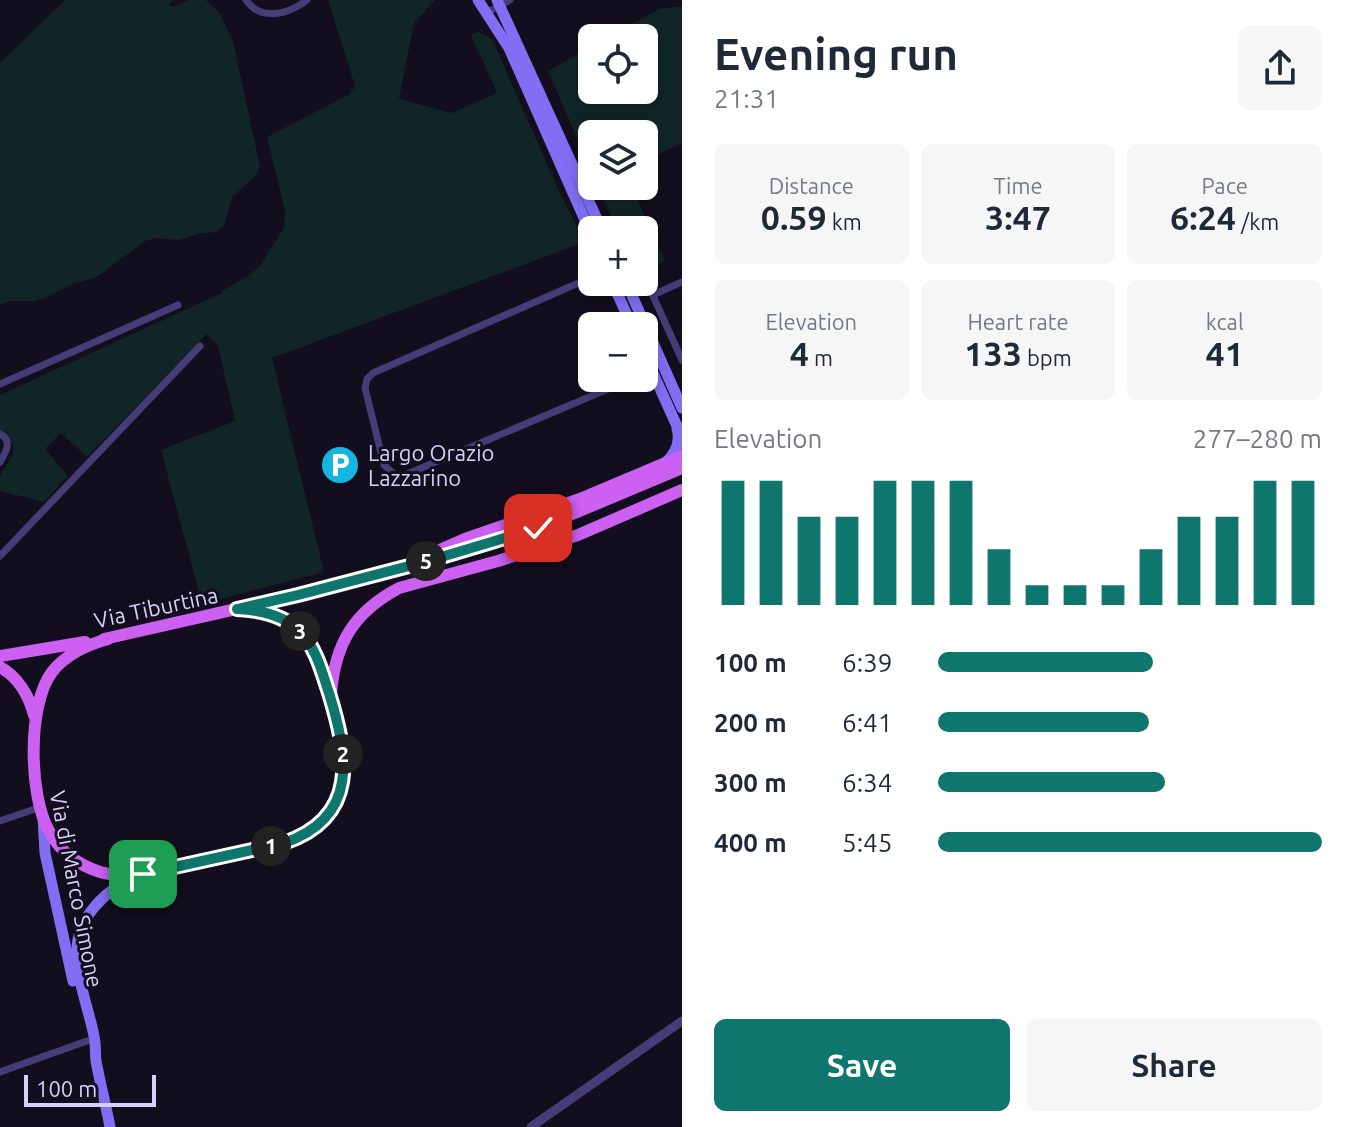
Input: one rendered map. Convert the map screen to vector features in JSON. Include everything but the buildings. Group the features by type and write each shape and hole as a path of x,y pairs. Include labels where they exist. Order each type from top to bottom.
{"main road":[{"path":"478,0 509,48 583,216"},
{"path":"503,2 596,216"},
{"path":"658,377 682,408"},
{"path":"658,381 679,429 674,454 665,463"},
{"path":"404,567 456,542 556,509 682,456"},
{"name":"Via Tiburtina","path":"0,656 108,639 404,567 523,533 682,468"},
{"path":"332,705 335,666 348,633 357,619 384,596 399,588 578,535 682,490"},
{"path":"42,812 49,831 70,856 82,865 127,876 298,839 327,817 342,788 344,771 332,705 315,653 301,632 279,617 237,609"},
{"name":"Via di Marco Simone","path":"35,724 40,697 52,672 74,652 108,639"},
{"name":"Via di Marco Simone","path":"0,667 11,674 33,710 35,774 45,853 87,1041 95,1058"},
{"name":"Via di Marco Simone","path":"110,1127 77,962 79,938 85,920 101,899 143,874"}],"street":[{"path":"246,0 253,9 273,14 294,9 307,0"},
{"path":"486,13 503,2"},
{"path":"658,293 682,282"},
{"path":"578,283 371,375 365,388 384,465 395,475 405,475 601,392"},
{"path":"653,296 682,359 658,368"},
{"path":"0,384 178,305"},
{"path":"0,556 200,346"},
{"path":"0,434 8,444 0,462"},
{"path":"0,821 42,812"},
{"path":"531,1127 682,1021"},
{"path":"0,1072 87,1041"}],"green space":[{"path":"65,0 173,0 169,6 177,6 188,0 206,0 219,12 233,41 260,167 255,176 232,197 224,226 216,232 177,240 156,238 145,241 92,279 72,284 35,301 13,301 0,305 0,63"},
{"path":"328,0 435,0 414,23 399,99 452,113 497,93 471,35 479,32 492,39 578,228 578,245 272,358 324,572 202,604 161,450 235,421 218,346 207,334 87,457 61,433 45,449 68,476 44,502 0,491 0,475 13,455 13,443 0,438 0,395 222,293 259,267 284,228 285,211 267,137 350,94 355,86"},
{"path":"682,6 682,143 658,154 658,120 578,120 578,140 548,71 578,54 578,104 658,104 658,24 632,24 659,9"},
{"path":"604,200 637,200 645,216 611,216"},
{"path":"658,246 665,261 658,264"}],"place":[{"name":"Largo Orazio Lazzarino","path":"340,465"}],"route":[{"path":"143,874 298,839 327,817 342,788 342,751 332,705 309,642 301,632 279,617 237,609 428,561 538,528"}]}
